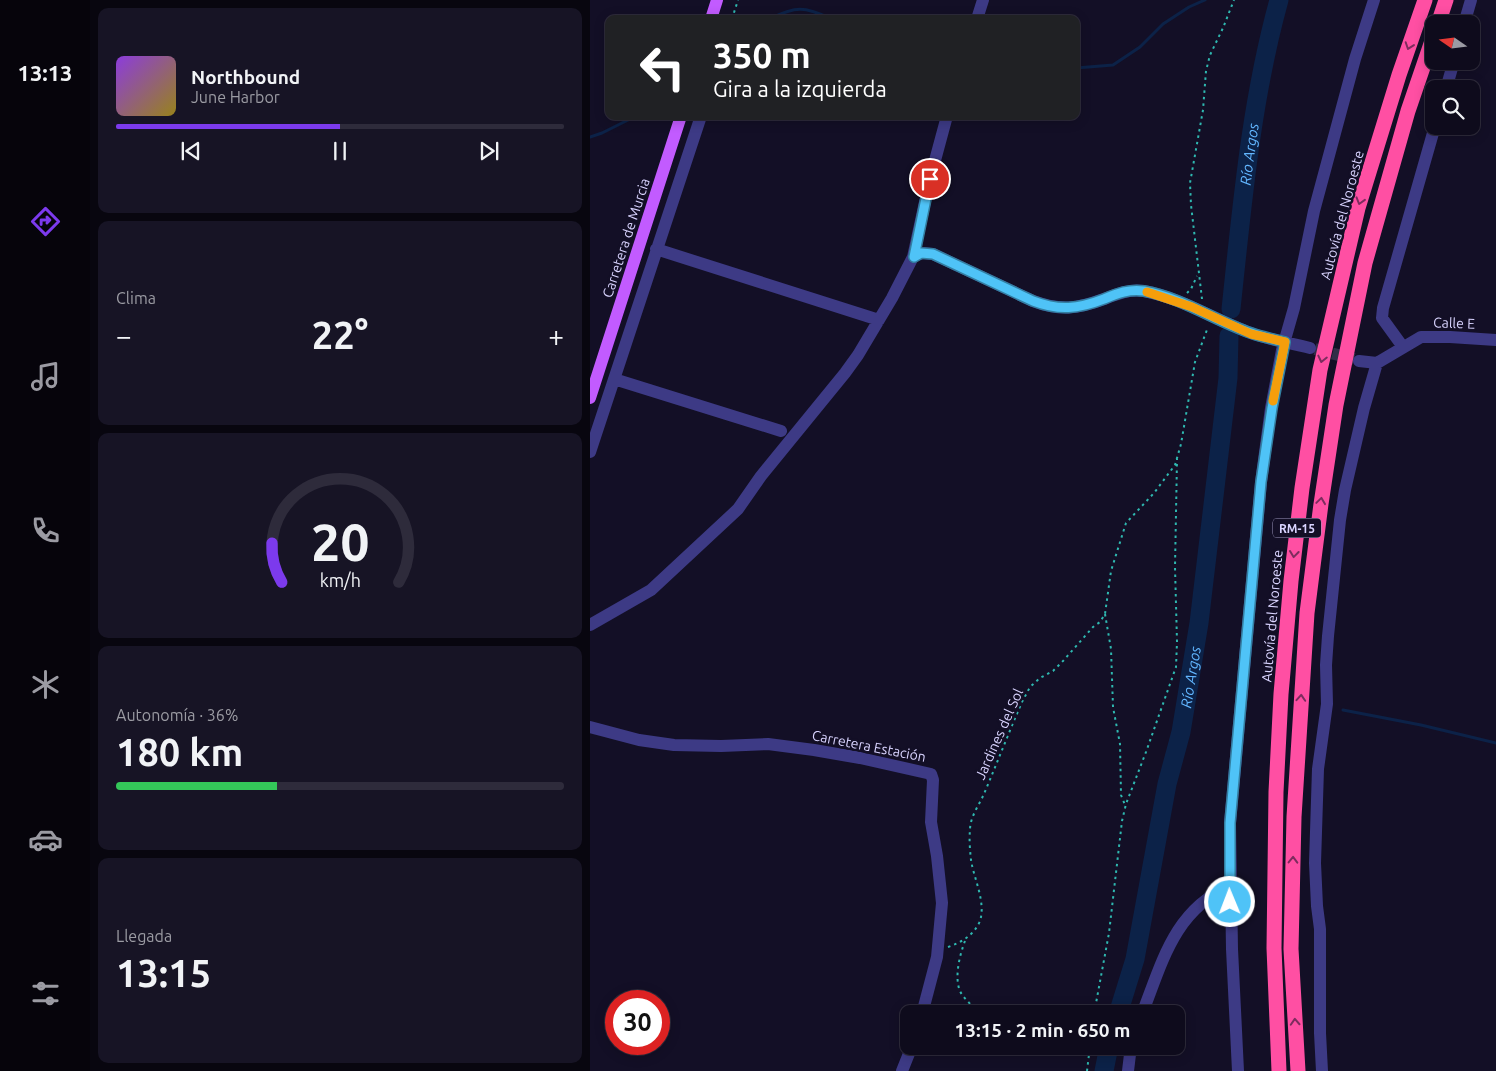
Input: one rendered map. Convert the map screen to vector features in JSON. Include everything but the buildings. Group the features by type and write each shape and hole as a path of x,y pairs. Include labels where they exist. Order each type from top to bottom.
{"highway":[{"name":"Autovía del Noroeste","path":"1279,1071 1274,948 1276,792 1290,581 1302,488 1320,370 1358,208 1399,75 1425,0"},
{"path":"1441,15 1446,0"},
{"name":"RM-15","path":"1298,1071 1291,948 1294,817 1307,613 1320,504 1336,405 1365,263 1408,110 1425,61"}],"main road":[{"path":"712,15 717,0"},
{"name":"Carretera de Murcia","path":"590,398 679,120"}],"street":[{"path":"978,15 983,0"},
{"path":"1238,1071 1230,886 1230,823 1261,482 1272,408 1314,211 1330,146 1374,0"},
{"path":"1467,15 1471,0"},
{"path":"590,452 700,120"},
{"path":"590,625 651,590 731,517 745,501 761,476 780,452 845,373 879,320 914,257 930,179 946,120"},
{"path":"1403,347 1382,318 1383,308 1432,135"},
{"path":"656,249 879,320"},
{"path":"914,257 921,253 933,254 1033,301 1053,307 1069,308 1084,305 1121,292 1143,291 1172,299 1251,334 1310,348"},
{"name":"Calle E","path":"1377,363 1421,337 1496,340"},
{"path":"1322,1071 1320,929 1315,863 1318,769 1327,704 1326,665 1328,636 1340,520 1364,408 1377,363 1359,361"},
{"path":"614,379 782,431"},
{"name":"Carretera Estación","path":"590,727 639,740 674,745 768,744 814,750 931,774 933,780 931,822 942,903 938,951 924,1005"},
{"path":"1146,1005 1172,938 1184,920 1202,902 1218,891 1230,886"},
{"path":"902,1071 908,1055"},
{"path":"1128,1071 1131,1055"}],"path":[{"path":"733,15 738,0"},
{"path":"1096,1005 1106,956 1117,853 1126,805 1176,666 1175,566 1178,456 1195,362 1208,314 1198,274 1198,254 1190,183 1203,110 1206,71 1210,56 1224,28 1234,0"},
{"path":"1172,299 1186,294 1191,289 1198,274"},
{"path":"1126,805 1121,794 1120,744 1113,706 1111,649 1105,614 1111,571 1126,523 1169,474 1178,456"},
{"name":"Jardines del Sol","path":"965,940 976,929 981,911 971,858 969,827 1008,734 1030,688 1063,661 1093,627 1100,622 1105,614"},
{"path":"938,951 965,940"},
{"path":"965,940 960,959 958,984 964,997 971,1005"},
{"path":"1087,1071 1089,1055"}],"waterway":[{"path":"1080,68 1113,65 1140,47 1163,24 1189,7 1205,0"},
{"name":"Río Argos","path":"1231,309 1254,115 1269,38 1279,0"},
{"path":"779,15 800,9 822,15"},
{"path":"590,137 628,120"},
{"name":"Río Argos","path":"1121,1005 1135,959 1167,784 1181,732 1199,623 1228,378 1229,336"},
{"path":"1343,710 1421,725 1496,743"},
{"name":"Río Argos","path":"1104,1071 1107,1055"}],"tunnel":[{"path":"1315,349 1354,359"}],"slow traffic":[{"path":"1147,292 1203,311 1251,334 1285,342 1273,401"}],"route":[{"path":"930,179 914,257 921,253 933,254 1033,301 1058,308 1084,305 1121,292 1143,291 1203,311 1251,334 1285,342 1272,408 1261,482 1230,823 1230,902"}]}
